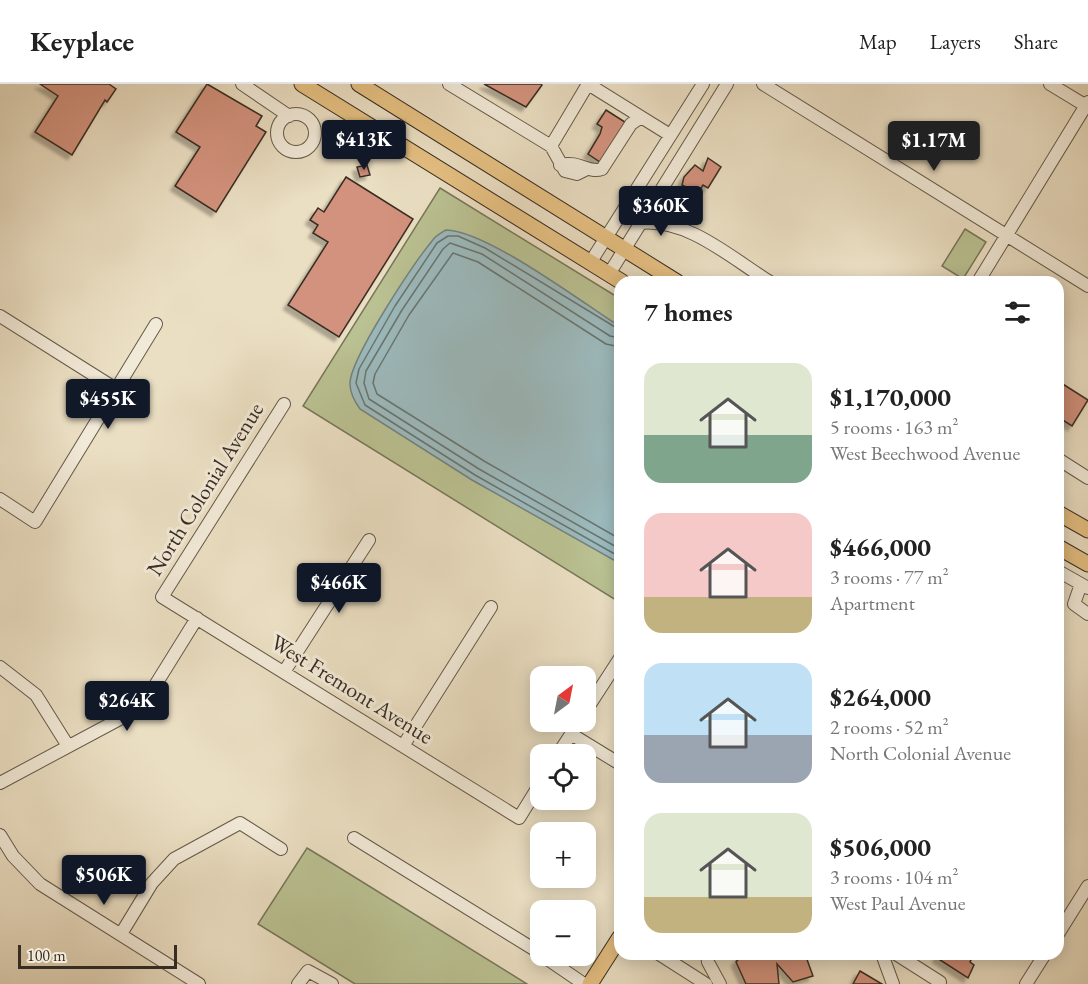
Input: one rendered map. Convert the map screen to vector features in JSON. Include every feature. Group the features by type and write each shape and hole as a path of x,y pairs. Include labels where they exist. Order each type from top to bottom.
{"main road":[{"path":"302,84 614,277"},
{"path":"359,84 666,276"},
{"path":"1064,516 1088,530"},
{"path":"1064,550 1088,564"},
{"path":"590,984 614,946"}],"street":[{"path":"242,84 289,116"},
{"path":"449,84 551,146 560,165 571,174 587,169 602,169 631,124 641,117"},
{"path":"551,146 588,84 670,135"},
{"path":"590,263 703,84"},
{"path":"701,123 705,104 717,84"},
{"path":"616,276 623,249 727,84"},
{"path":"763,84 1088,286"},
{"path":"982,276 1087,105 1050,84"},
{"path":"660,191 663,205 682,228"},
{"path":"640,223 663,222 682,228 760,276"},
{"path":"0,316 116,388"},
{"path":"0,500 35,522 156,324"},
{"name":"North Colonial Avenue","path":"162,597 284,404"},
{"path":"1064,463 1088,478"},
{"path":"284,672 369,540"},
{"path":"1064,574 1084,586 1074,604 1088,614"},
{"name":"West Fremont Avenue","path":"162,597 519,818 530,800"},
{"path":"403,746 491,607"},
{"path":"0,783 129,714 141,704 152,692 197,618"},
{"path":"0,667 36,695 68,746"},
{"path":"596,695 614,667"},
{"path":"564,744 571,734 614,760"},
{"path":"121,934 152,883 174,859 240,823 281,849"},
{"path":"0,834 13,856 40,884 200,984"},
{"path":"354,838 530,947"},
{"path":"1064,924 1088,886"},
{"path":"668,960 706,984"},
{"path":"708,960 720,984"},
{"path":"884,960 893,984"},
{"path":"905,960 940,982"},
{"path":"1026,984 1041,960"},
{"path":"559,966 584,984"},
{"path":"298,984 308,971 332,984"}],"green space":[{"path":"440,188 614,295 614,599 303,406"},
{"path":"965,229 986,242 965,276 958,276 942,266"},
{"path":"307,848 527,984 355,984 258,924"}],"water":[{"path":"446,230 464,233 485,242 533,269 614,323 614,560 472,480 360,409 350,387 352,372 371,334 398,290 435,238"}],"building":[{"path":"40,84 109,84 116,89 107,102 105,100 72,155 35,132 58,96"},
{"path":"207,84 262,116 256,126 266,132 216,212 175,186 200,147 176,132"},
{"path":"484,84 541,84 542,85 526,107"},
{"path":"606,110 628,124 603,164 588,154 600,134 602,127 597,124"},
{"path":"708,158 721,167 708,188 703,185 689,207 675,198 679,191 684,195 688,188 682,185 684,177 695,165 703,171"},
{"path":"367,165 370,175 360,177 357,167"},
{"path":"346,177 413,219 339,337 288,305 328,242 313,233 318,225 310,220 318,208 324,212"},
{"path":"1064,385 1088,400 1072,426 1064,421"},
{"path":"738,960 807,960 813,976 793,982 777,964 779,984 746,984 736,962"},
{"path":"940,960 971,960 970,962 974,965 968,978"},
{"path":"860,971 882,984 853,984"}]}
